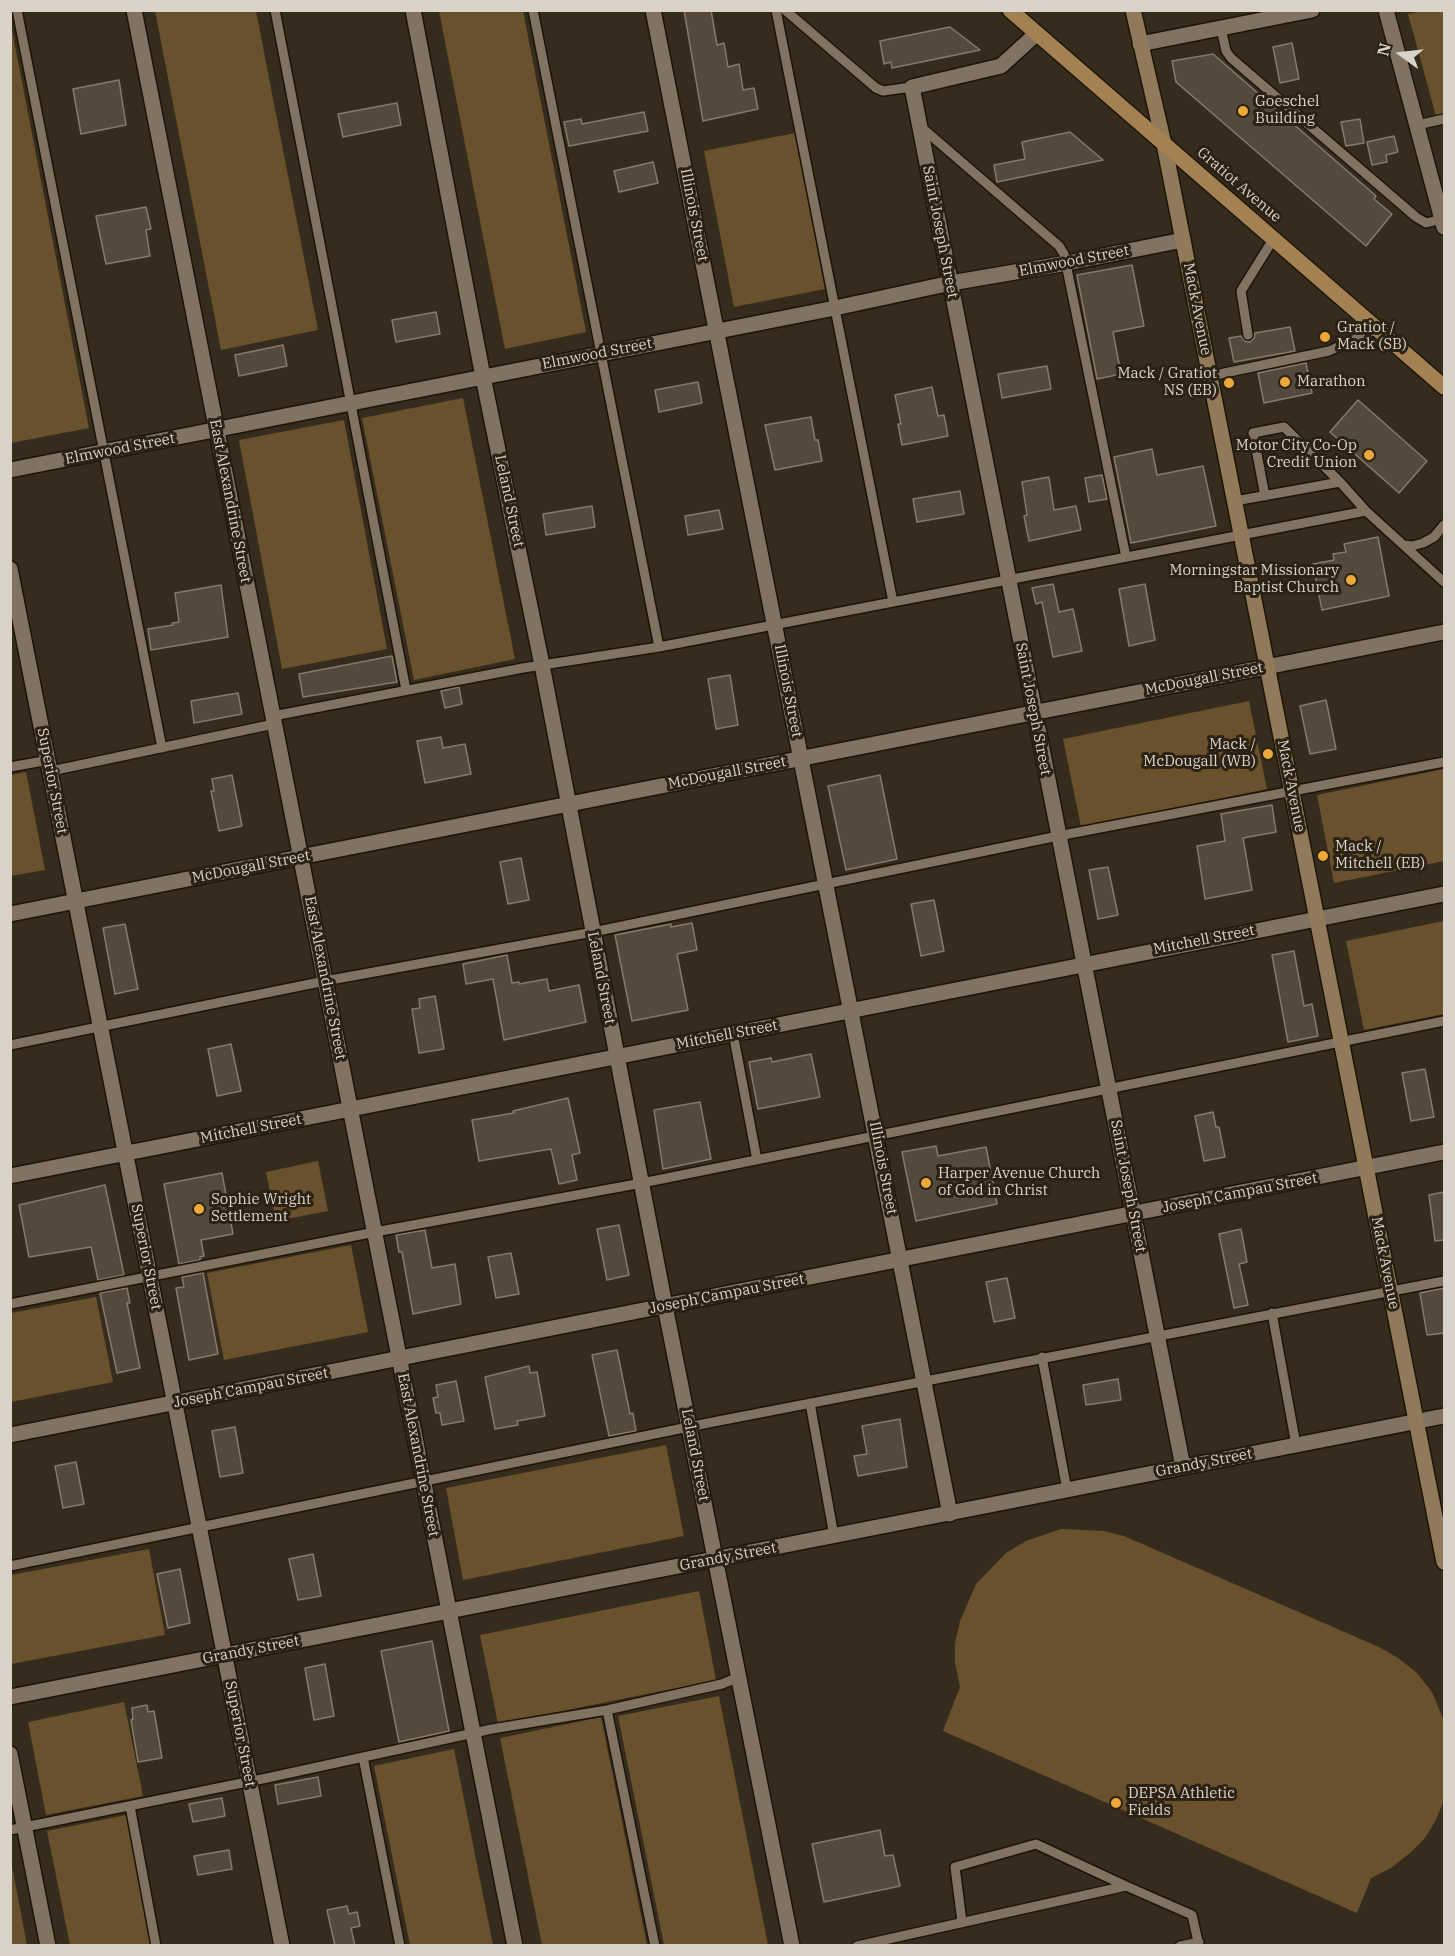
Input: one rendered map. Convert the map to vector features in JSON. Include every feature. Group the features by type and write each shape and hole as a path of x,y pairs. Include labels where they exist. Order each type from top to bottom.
{"main road":[{"name":"Gratiot Avenue","path":"1010,10 1444,387"},
{"name":"Mack Avenue","path":"1133,10 1164,144 1366,1168 1443,1542 1444,1562"}],"street":[{"name":"East Alexandrine Street","path":"134,10 515,1946"},
{"name":"Leland Street","path":"413,10 483,377 542,665 616,1057 792,1946"},
{"name":"Illinois Street","path":"653,10 950,1514"},
{"path":"1140,44 1312,10"},
{"path":"1386,10 1443,223"},
{"path":"912,87 1001,66 1036,34"},
{"name":"Saint Joseph Street","path":"912,87 1183,1467"},
{"name":"Elmwood Street","path":"10,470 835,308 951,283 1183,240"},
{"name":"Superior Street","path":"10,569 282,1946"},
{"name":"McDougall Street","path":"10,914 1444,632"},
{"name":"Mitchell Street","path":"10,1176 1444,894"},
{"name":"Joseph Campau Street","path":"10,1435 1444,1152"},
{"name":"Grandy Street","path":"10,1697 1444,1416"},
{"path":"10,1754 18,1829 48,1946"}],"lane":[{"path":"17,10 162,748"},
{"path":"275,10 406,690"},
{"path":"533,10 659,647"},
{"path":"776,10 893,602"},
{"path":"784,10 876,88 883,91 912,87"},
{"path":"1221,28 1226,51 1240,66 1416,217 1426,223 1443,223"},
{"path":"1417,125 1444,119"},
{"path":"919,126 1059,246 1067,263 1126,557"},
{"path":"1248,334 1241,291 1274,238"},
{"path":"1210,376 1254,362 1329,351 1377,329"},
{"path":"1265,496 1253,433 1284,427 1366,511 1444,582"},
{"path":"1235,501 1340,482"},
{"path":"10,767 50,766 162,748 406,690 542,665 659,647 1366,511"},
{"path":"1404,546 1423,543 1434,537 1444,525"},
{"path":"10,1045 325,981 593,933 1058,836 1444,762"},
{"path":"10,1304 375,1232 642,1183 1444,1022"},
{"path":"733,1034 757,1160"},
{"path":"10,1566 924,1380 1444,1281"},
{"path":"1272,1313 1296,1445"},
{"path":"1042,1357 1068,1490"},
{"path":"810,1403 834,1536"},
{"path":"18,1829 473,1734 607,1710 722,1684 739,1677"},
{"path":"607,1710 656,1946"},
{"path":"363,1757 400,1946"},
{"path":"130,1806 156,1946"},
{"path":"962,1922 956,1867 1036,1844 1192,1915 1199,1944 1180,1946"},
{"path":"857,1946 1126,1886"}],"shaded area":[{"path":"155,11 256,11 318,330 221,350"},
{"path":"439,11 523,11 586,332 505,349"},
{"path":"1444,11 1444,114 1436,116 1408,14"},
{"path":"10,20 89,428 11,443 10,443"},
{"path":"795,133 825,289 734,307 704,151"},
{"path":"463,398 515,659 414,680 362,418"},
{"path":"344,420 387,649 282,669 239,440"},
{"path":"1249,701 1267,789 1081,827 1063,739"},
{"path":"1444,769 1444,861 1334,883 1317,795"},
{"path":"26,772 45,870 11,876 11,775"},
{"path":"1444,921 1444,1014 1364,1030 1346,941"},
{"path":"318,1161 328,1211 276,1221 266,1172"},
{"path":"351,1245 368,1332 224,1360 207,1273"},
{"path":"96,1297 113,1382 11,1402 11,1313"},
{"path":"666,1445 684,1536 463,1580 446,1488"},
{"path":"1061,1529 1104,1531 1124,1536 1379,1647 1416,1672 1432,1692 1444,1721 1444,1800 1425,1838 1391,1868 1371,1878 1357,1913 943,1731 960,1687 955,1662 955,1643 960,1621 976,1584 1006,1553 1026,1541"},
{"path":"149,1549 165,1635 11,1664 11,1575"},
{"path":"699,1591 716,1680 498,1724 480,1635"},
{"path":"719,1696 768,1945 664,1945 618,1716"},
{"path":"124,1702 143,1796 46,1815 28,1722"},
{"path":"601,1717 647,1945 542,1945 500,1738"},
{"path":"454,1749 493,1945 410,1945 374,1766"},
{"path":"126,1815 153,1945 70,1945 47,1831"},
{"path":"11,1861 27,1945 11,1945"}],"building":[{"path":"684,10 711,10 717,45 724,43 728,67 739,64 743,90 754,88 758,109 703,121"},
{"path":"950,27 980,50 892,68 891,62 884,64 880,41"},
{"path":"1292,43 1299,79 1280,83 1273,47"},
{"path":"1213,54 1376,196 1374,199 1392,214 1366,246 1176,82 1172,61"},
{"path":"119,80 126,125 81,134 73,89"},
{"path":"397,103 401,125 343,137 338,114"},
{"path":"644,112 648,131 569,146 564,122 581,119 582,124"},
{"path":"1360,119 1364,143 1346,146 1341,122"},
{"path":"1070,132 1103,160 997,182 994,165 1025,159 1022,142"},
{"path":"1394,136 1398,152 1386,155 1387,162 1372,165 1367,142"},
{"path":"653,162 658,183 619,192 614,171"},
{"path":"146,207 151,229 146,230 150,256 106,264 96,216"},
{"path":"1132,265 1144,326 1113,332 1121,374 1097,379 1077,275"},
{"path":"436,312 440,334 396,342 392,320"},
{"path":"1290,327 1295,351 1234,362 1229,338 1241,336 1245,341 1250,342 1255,333"},
{"path":"283,345 287,366 239,376 235,355"},
{"path":"1306,363 1312,393 1264,403 1258,373"},
{"path":"1047,366 1051,389 1002,398 998,374"},
{"path":"698,382 702,403 659,412 655,390"},
{"path":"932,387 938,416 944,415 948,436 902,445 898,424 901,424 895,395"},
{"path":"1358,400 1427,461 1399,493 1330,432"},
{"path":"811,417 822,461 775,470 765,425"},
{"path":"1152,449 1157,475 1203,466 1216,526 1131,543 1114,457"},
{"path":"1102,475 1107,499 1089,502 1085,478"},
{"path":"1049,477 1054,510 1076,506 1081,530 1029,541 1024,516 1027,515 1022,482"},
{"path":"960,491 964,514 917,522 913,499"},
{"path":"592,506 595,527 546,535 543,514"},
{"path":"719,510 723,529 688,535 685,516"},
{"name":"Morningstar Missionary Baptist Church","path":"1378,537 1389,596 1322,610 1313,564 1334,560 1333,554 1346,552 1344,544"},
{"path":"1053,584 1059,612 1073,609 1082,651 1053,657 1042,602 1036,604 1032,588"},
{"path":"1145,584 1155,640 1129,646 1119,589"},
{"path":"221,585 228,637 151,650 148,629 179,622 175,593"},
{"path":"392,656 397,682 303,697 299,674"},
{"path":"730,675 738,725 716,729 708,679"},
{"path":"459,687 462,704 445,708 441,691"},
{"path":"238,693 242,714 194,723 191,701"},
{"path":"1326,700 1336,749 1310,754 1300,706"},
{"path":"441,737 443,748 465,744 471,774 425,783 417,741"},
{"path":"232,775 242,826 219,831 211,791 214,791 212,779"},
{"path":"880,775 897,859 846,870 828,786"},
{"path":"1272,805 1276,832 1243,838 1252,890 1205,899 1197,846 1225,841 1221,814"},
{"path":"521,858 529,900 508,904 500,862"},
{"path":"1108,867 1118,915 1098,919 1089,870"},
{"path":"934,900 944,951 921,956 911,904"},
{"path":"692,923 697,950 677,954 688,1010 632,1021 615,935 671,924 671,927"},
{"path":"125,924 138,989 115,994 103,928"},
{"path":"1294,951 1304,1006 1312,1004 1318,1036 1288,1042 1272,955"},
{"path":"507,955 512,983 547,979 549,991 579,985 586,1022 504,1040 493,979 466,984 463,964"},
{"path":"435,996 444,1049 419,1053 412,1009 420,1008 419,999"},
{"path":"231,1044 241,1091 217,1096 208,1049"},
{"path":"811,1054 820,1097 758,1109 749,1062 771,1058 772,1062"},
{"path":"1425,1069 1434,1117 1411,1121 1402,1073"},
{"path":"568,1098 580,1153 572,1155 577,1180 559,1184 551,1149 479,1161 472,1120 514,1113 513,1111"},
{"path":"700,1102 711,1159 663,1169 654,1110"},
{"path":"1213,1112 1216,1127 1219,1127 1225,1157 1204,1161 1195,1116"},
{"path":"936,1146 938,1156 986,1147 997,1204 916,1221 902,1152"},
{"name":"Sophie Wright Settlement","path":"222,1173 233,1234 201,1240 204,1256 200,1257 200,1260 179,1264 164,1184"},
{"path":"105,1185 124,1275 98,1280 91,1247 29,1257 19,1205"},
{"path":"1444,1192 1444,1240 1435,1241 1429,1195"},
{"path":"619,1225 629,1275 607,1280 597,1229"},
{"path":"1241,1229 1247,1262 1239,1264 1248,1305 1234,1308 1219,1234"},
{"path":"425,1230 432,1268 455,1264 461,1304 413,1314 402,1252 399,1252 396,1235"},
{"path":"511,1253 519,1294 496,1298 488,1257"},
{"path":"203,1273 218,1354 189,1360 176,1288 184,1287 182,1277"},
{"path":"1007,1278 1015,1318 994,1322 986,1282"},
{"path":"127,1288 130,1303 127,1303 140,1368 117,1373 100,1293"},
{"path":"1444,1288 1444,1333 1427,1335 1420,1293"},
{"path":"617,1350 630,1414 633,1413 636,1431 609,1436 592,1355"},
{"path":"529,1366 530,1373 537,1372 545,1416 517,1421 518,1425 495,1429 485,1377"},
{"path":"1118,1379 1121,1400 1086,1405 1083,1385"},
{"path":"456,1381 464,1421 442,1425 440,1413 436,1413 433,1398 438,1397 436,1385"},
{"path":"900,1419 907,1467 858,1476 854,1456 867,1454 862,1426"},
{"path":"235,1427 243,1473 220,1477 212,1431"},
{"path":"76,1462 84,1504 63,1508 55,1466"},
{"path":"313,1554 321,1596 298,1600 289,1559"},
{"path":"180,1569 190,1623 168,1628 157,1574"},
{"path":"432,1641 449,1731 399,1742 381,1651"},
{"path":"325,1664 334,1716 314,1720 305,1668"},
{"path":"147,1705 148,1712 154,1711 162,1758 138,1762 131,1720 133,1719 132,1708"},
{"path":"318,1777 321,1796 278,1804 275,1785"},
{"path":"222,1798 225,1816 193,1822 189,1804"},
{"path":"880,1830 885,1856 893,1855 900,1886 824,1902 812,1844"},
{"path":"229,1850 232,1869 198,1875 194,1856"},
{"path":"347,1906 349,1914 357,1912 360,1926 351,1928 355,1946 335,1946 327,1910"}],"place":[{"name":"Goeschel Building","path":"1243,111"},
{"name":"Gratiot / Mack (SB)","path":"1325,337"},
{"name":"Marathon","path":"1285,382"},
{"name":"Mack / Gratiot NS (EB)","path":"1229,383"},
{"name":"Motor City Co-Op Credit Union","path":"1369,455"},
{"name":"Morningstar Missionary Baptist Church","path":"1351,580"},
{"name":"Mack / McDougall (WB)","path":"1268,754"},
{"name":"Mack / Mitchell (EB)","path":"1323,856"},
{"name":"Harper Avenue Church of God in Christ","path":"926,1183"},
{"name":"Sophie Wright Settlement","path":"199,1209"},
{"name":"DEPSA Athletic Fields","path":"1116,1803"}]}
